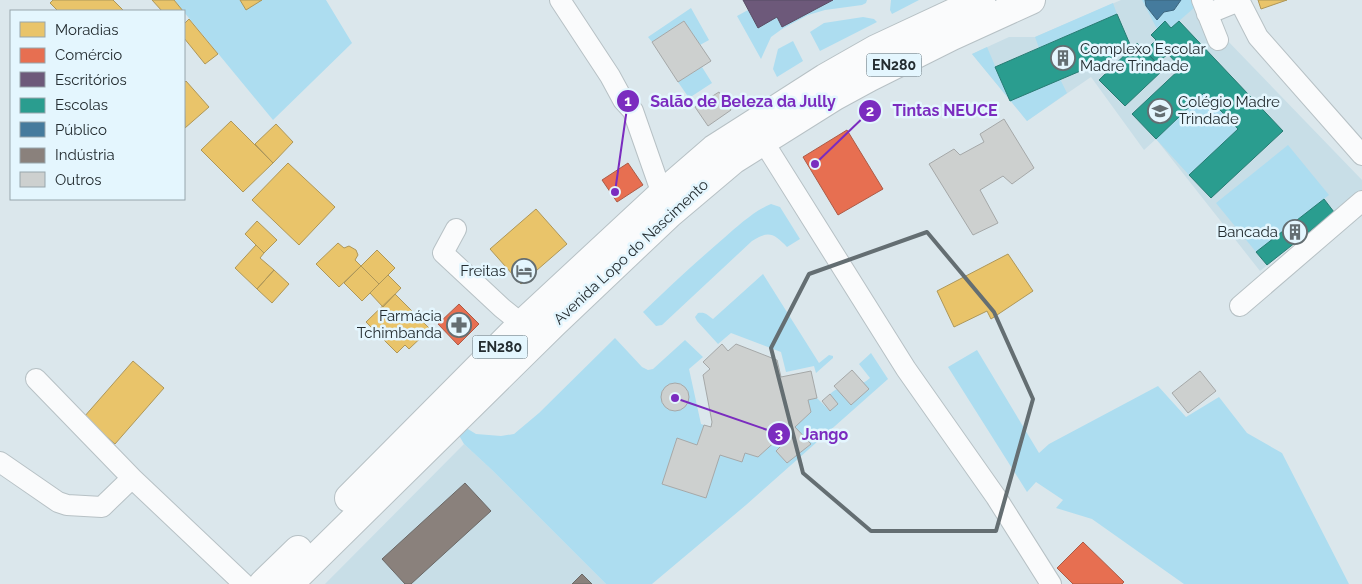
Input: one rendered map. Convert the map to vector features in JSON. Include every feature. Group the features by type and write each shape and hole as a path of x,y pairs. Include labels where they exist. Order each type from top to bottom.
{"main road":[{"name":"Avenida Lopo do Nascimento","path":"263,584 522,324 662,194 714,149 820,81 876,49 980,0"},
{"name":"Avenida Lopo do Nascimento","path":"289,584 553,324 669,214 733,160 870,77 952,36 1031,0"}],"street":[{"path":"560,0 610,76 623,100 633,111 662,194"},
{"path":"1218,40 1205,7 1239,1 1258,37 1362,155"},
{"path":"763,141 906,369 996,497 1051,584"},
{"path":"1240,306 1362,201"},
{"path":"456,229 443,253 522,324"},
{"path":"36,379 132,478 244,584"},
{"path":"0,462 58,502 67,506 102,507 132,478"}],"highlighted area":[{"path":"927,232 994,312 1033,399 996,531 871,531 803,473 771,348 809,274"}],"shaded area":[{"path":"174,0 326,0 352,43 273,120 185,13 185,10 182,10"},
{"path":"833,0 867,0 862,5 825,10 808,15 782,29 771,37 761,59 737,16 748,10 758,28 777,17 782,27"},
{"path":"891,0 919,0 892,14 890,10"},
{"path":"1121,0 1192,0 1211,44 1223,36 1362,180 1362,190 1260,271 1156,139 1144,150 1091,77 1027,121 972,54 1009,37 1035,37"},
{"path":"1142,0 1145,0 1146,6 1157,20 1164,12 1174,10 1181,0 1192,0 1195,7 1171,28 1165,22 1157,29"},
{"path":"1113,3 1117,14 1039,48 1035,37"},
{"path":"691,8 709,40 700,45 684,21 652,42 648,37"},
{"path":"863,17 874,19 877,22 820,51 810,32 824,23"},
{"path":"793,41 803,61 777,77 773,69 778,49"},
{"path":"987,47 1009,100 972,54"},
{"path":"702,67 712,83 689,98 678,82"},
{"path":"1060,79 1067,93 1027,121 1010,101"},
{"path":"1204,93 1238,129 1189,175 1156,139"},
{"path":"1288,145 1329,195 1256,252 1216,203"},
{"path":"771,204 780,207 800,239 787,247 775,236 771,235 763,235 752,241 662,325 656,326 643,312 693,265 741,224"},
{"path":"763,274 819,363 829,355 833,356 816,373 814,366 786,372 781,352 731,333 718,344 697,321 695,317 698,313 705,313 713,319"},
{"path":"615,338 642,367 648,370 653,369 685,340 703,357 689,369 701,424 704,425 697,445 677,438 662,484 706,498 720,455 745,453 758,457 779,438 784,443 776,451 787,463 811,444 795,427 811,412 808,400 817,398 830,411 838,404 830,394 840,388 865,382 870,378 859,364 871,353 888,379 746,505 652,584 606,584 464,444 457,432 463,426 476,434 501,436 514,434 539,413"},
{"path":"977,350 1039,453 1049,444 1158,386 1186,417 1219,397 1247,433 1282,453 1349,584 1184,584 1092,519 1056,508 1063,500 1036,482 1027,492 948,367"},
{"path":"464,444 492,470 606,584 325,584"}],"building: Moradias":[{"path":"53,0 113,0 123,10 57,10 50,3"},
{"path":"152,0 174,0 182,10 161,10"},
{"path":"240,0 262,0 246,10"},
{"path":"1258,0 1287,0 1261,9"},
{"path":"189,19 218,54 205,64 185,39 185,23"},
{"path":"185,82 209,107 185,128"},
{"path":"231,121 273,163 243,192 201,150"},
{"path":"276,124 293,142 273,163 255,144"},
{"path":"288,163 335,207 299,245 252,200"},
{"path":"536,209 567,244 521,284 490,249"},
{"path":"257,221 277,240 264,253 245,234"},
{"path":"338,243 344,248 349,246 356,250 358,255 355,260 361,266 339,287 316,264"},
{"path":"256,245 264,253 260,258 274,270 257,289 235,268"},
{"path":"377,250 395,268 379,284 361,266"},
{"path":"1008,254 1033,291 991,319 987,311 954,327 937,291"},
{"path":"361,266 379,284 362,301 344,283"},
{"path":"274,270 289,284 272,303 257,289"},
{"path":"388,275 401,288 383,307 370,293"},
{"path":"395,294 430,329 409,349 405,345 397,353 366,322"},
{"path":"133,361 164,388 115,444 84,417"}],"building: Comércio":[{"path":"847,130 883,189 838,215 803,157"},
{"path":"628,163 643,185 617,202 602,180"},
{"path":"459,304 479,324 458,345 438,324"},
{"path":"1083,542 1124,582 1122,584 1073,584 1057,568"}],"building: Escritórios":[{"path":"743,0 833,0 782,27 777,17 758,28"}],"building: Escolas":[{"name":"Complexo Escolar Madre Trindade","path":"1117,14 1132,49 1010,101 995,67"},
{"name":"Colégio Madre Trindade","path":"1165,21 1171,28 1179,21 1283,131 1211,198 1189,175 1238,129 1204,93 1156,139 1132,114 1181,68 1168,54 1157,63 1145,51 1156,40 1151,35"},
{"path":"1137,43 1163,70 1125,106 1099,80"},
{"name":"Bancada","path":"1324,199 1334,212 1267,265 1256,252"}],"building: Público":[{"path":"1145,0 1181,0 1174,10 1164,12 1157,20 1146,6"}],"building: Indústria":[{"path":"465,483 491,511 411,584 405,584 382,559"},
{"path":"582,574 592,584 572,584"}],"building: Outros":[{"path":"684,21 711,61 678,82 652,42"},
{"path":"719,92 731,110 708,126 695,107"},
{"path":"1004,119 1034,168 1012,184 1003,176 980,190 998,223 973,235 929,164 954,149 960,155 984,142 980,134"},
{"path":"722,344 728,351 736,344 777,360 781,377 811,371 817,398 808,400 811,412 795,427 811,444 787,463 776,451 784,443 779,438 758,457 745,453 742,462 720,455 706,498 662,484 677,438 697,445 704,425 711,427 712,422 703,375 710,369 703,362"},
{"path":"852,370 869,389 851,405 834,386"},
{"path":"1200,371 1216,391 1188,413 1172,393"},
{"path":"675,383 685,387 689,397 685,407 675,411 665,407 661,397 665,387"},
{"path":"830,394 838,404 830,411 822,401"}],"place":[{"name":"Complexo Escolar Madre Trindade","path":"1063,58"},
{"name":"Colégio Madre Trindade","path":"1160,111"},
{"name":"Tintas NEUCE","path":"815,164"},
{"name":"Salão de Beleza da Jully","path":"615,192"},
{"name":"Bancada","path":"1295,232"},
{"name":"Freitas","path":"524,271"},
{"name":"Farmácia Tchimbanda","path":"459,325"},
{"name":"Jango","path":"675,398"}]}
